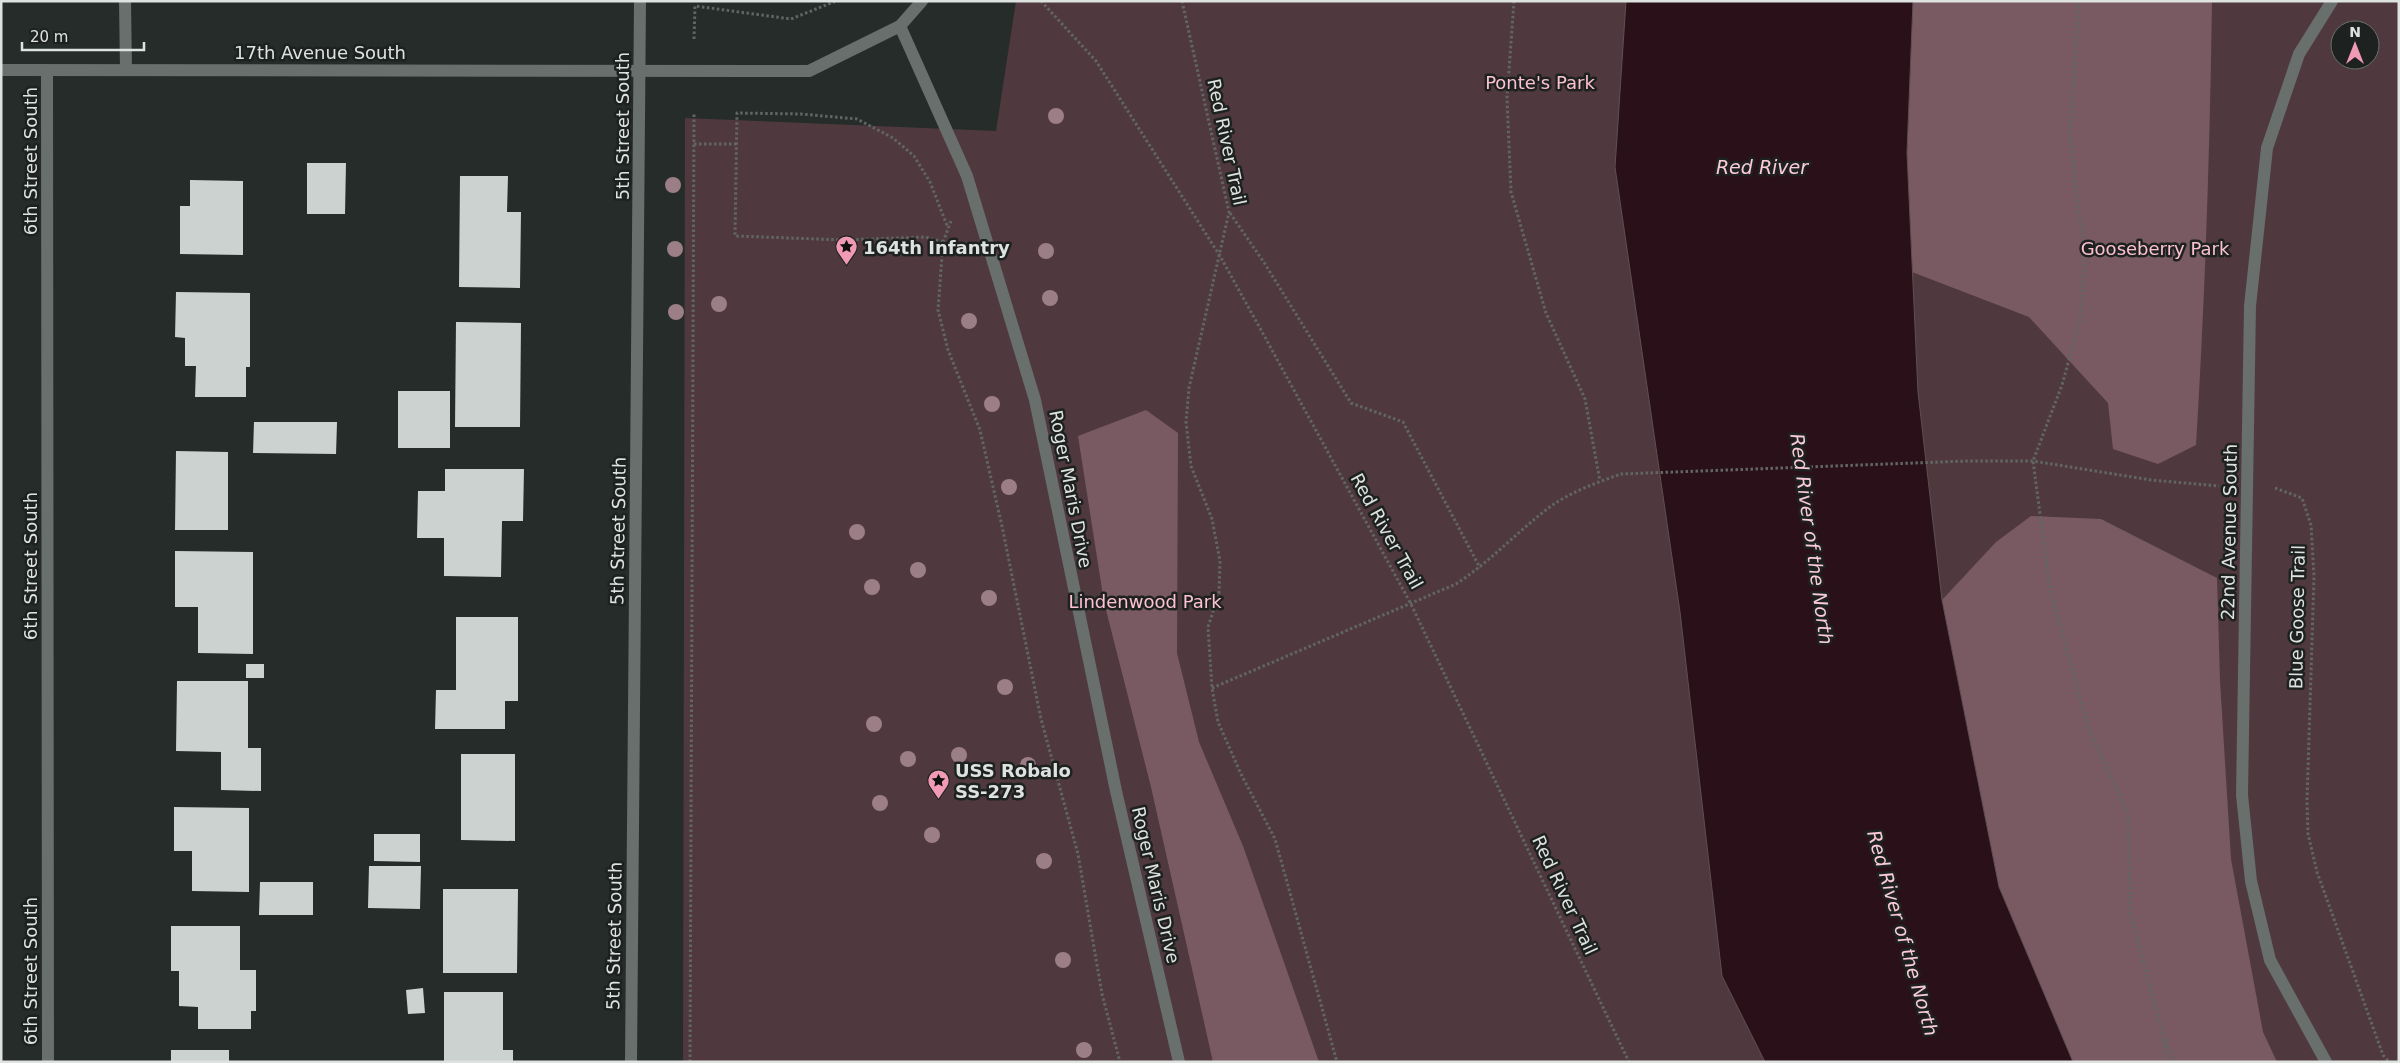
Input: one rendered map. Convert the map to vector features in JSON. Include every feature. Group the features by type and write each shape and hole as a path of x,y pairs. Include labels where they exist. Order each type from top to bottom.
{"street":[{"path":"125,1 126,70"},
{"name":"5th Street South","path":"631,1062 640,1"},
{"path":"900,26 922,1"},
{"name":"22nd Avenue South","path":"2326,1062 2270,960 2252,881 2242,795 2250,306 2267,148 2299,54 2332,1"},
{"name":"17th Avenue South","path":"1,70 809,70 900,26"},
{"name":"Roger Maris Drive","path":"900,26 967,176 1035,400 1116,791 1179,1062"},
{"name":"6th Street South","path":"48,70 48,1062"}],"path":[{"path":"694,39 695,6 791,19 836,1"},
{"path":"1042,1 1096,61 1220,256 1189,388 1186,422 1191,466 1212,518 1220,562 1219,594 1208,627 1212,688 1218,722 1241,774 1275,839 1337,1062"},
{"name":"Red River Trail","path":"1182,1 1229,212 1220,256 1411,604 1629,1062"},
{"path":"1514,1 1507,98 1510,192 1546,313 1585,398 1600,481"},
{"path":"2077,1 2078,17 2070,129 2076,193 2085,250 2080,320 2062,385 2032,461 2050,589 2088,727 2128,814 2130,913 2164,1038 2176,1062"},
{"path":"690,1062 694,112"},
{"path":"943,242 925,237 844,240 735,236 737,113 802,114 857,119 893,138 914,156 930,182 948,229"},
{"path":"694,144 737,144"},
{"path":"1229,212 1265,264 1351,403 1404,422 1480,568"},
{"path":"951,220 943,242 938,310 948,350 980,430 1002,526 1041,719 1078,854 1102,994 1120,1062"},
{"name":"Blue Goose Trail","path":"1212,688 1456,584 1480,568 1553,505 1600,481 1621,474 1967,460 2032,461 2151,480 2248,488 2280,488 2302,498 2311,525 2314,577 2307,802 2308,834 2320,881 2383,1055 2389,1062"},
{"path":"2164,1038 2165,1062"}],"green space":[{"name":"Lindenwood Park","path":"1016,1 1626,1 1615,167 1680,612 1722,976 1765,1062 683,1062 685,118 996,131"},
{"name":"Gooseberry Park","path":"1913,1 2399,1 2399,1062 2073,1062 1942,600 1918,392 1907,153"},
{"path":"1913,1 2212,1 2207,223 2196,445 2158,464 2113,449 2108,403 2029,317 1912,272 1907,153"},
{"path":"1146,410 1178,433 1177,653 1199,742 1243,846 1319,1062 1213,1062 1151,787 1104,602 1078,436"},
{"path":"2031,516 2101,519 2217,578 2220,681 2231,859 2263,1032 2277,1062 2073,1062 1999,887 1942,600 1996,542"}],"water":[{"name":"Red River","path":"1626,1 1913,1 1907,153 1918,392 1942,600 1999,887 2073,1062 1765,1062 1722,976 1680,612 1615,167"}],"building":[{"path":"307,163 346,163 345,214 307,214"},
{"path":"460,176 508,176 507,212 521,212 520,288 459,287"},
{"path":"190,180 243,181 243,255 180,254 180,206 190,206"},
{"path":"176,292 250,293 250,367 246,367 246,397 195,397 196,366 185,366 185,338 175,337"},
{"path":"456,322 521,323 520,427 455,427"},
{"path":"398,391 450,391 450,448 398,448"},
{"path":"254,422 337,422 336,454 253,453"},
{"path":"176,451 228,452 228,530 175,530"},
{"path":"445,469 524,469 523,521 502,521 501,577 444,576 444,538 417,538 418,491 445,491"},
{"path":"175,551 253,552 253,654 198,653 198,607 175,607"},
{"path":"456,617 518,617 518,701 505,701 505,729 435,729 436,690 456,690"},
{"path":"246,664 264,664 264,678 246,678"},
{"path":"177,681 248,681 248,748 261,748 261,791 221,790 221,752 176,751"},
{"path":"461,754 515,754 515,841 461,840"},
{"path":"174,807 249,808 249,892 192,891 192,851 174,851"},
{"path":"374,834 420,834 420,862 374,861"},
{"path":"369,866 421,866 420,909 368,908"},
{"path":"260,882 313,882 313,915 259,915"},
{"path":"443,889 518,889 517,973 443,973"},
{"path":"171,926 240,926 240,970 256,970 256,1011 251,1011 251,1029 198,1029 198,1007 179,1006 179,971 171,971"},
{"path":"423,988 425,1013 408,1014 406,990"},
{"path":"444,992 503,992 503,1050 513,1050 513,1062 444,1062"},
{"path":"171,1050 229,1050 229,1062 171,1062"}],"place":[{"name":"164th Infantry","path":"847,266"},
{"name":"USS Robalo SS-273","path":"939,799"}],"park label":[{"name":"Ponte's Park","path":"1540,82"}],"water label":[{"name":"Red River of the North","path":"1812,539"},
{"name":"Red River of the North","path":"1903,933"}]}
